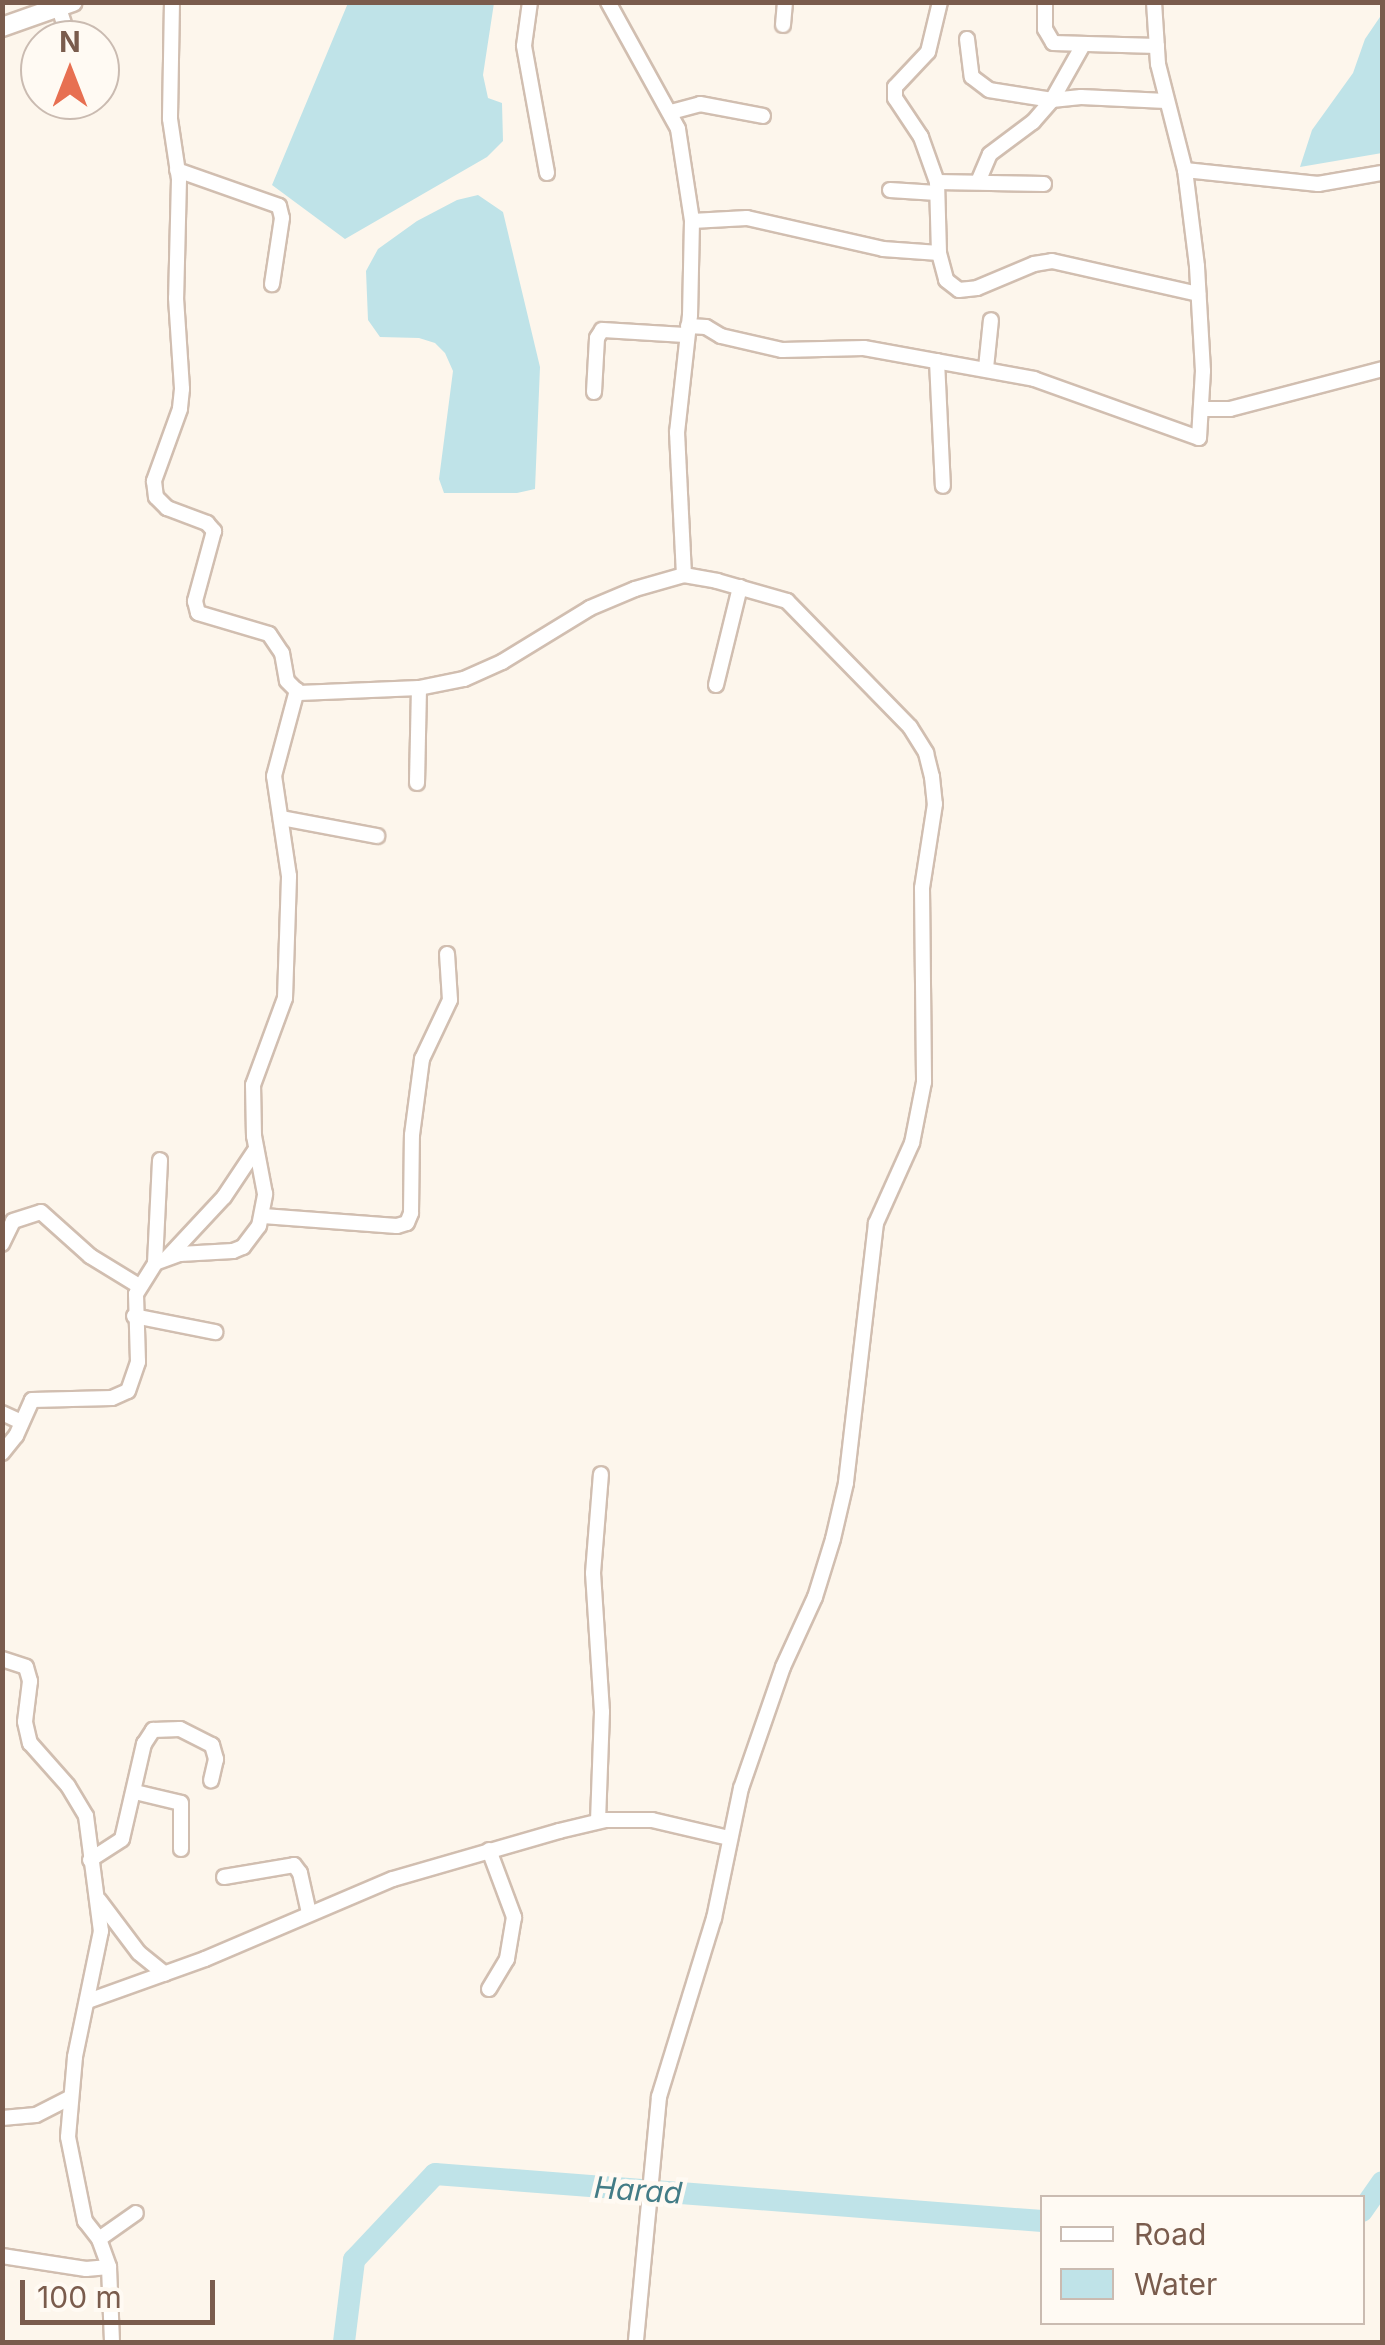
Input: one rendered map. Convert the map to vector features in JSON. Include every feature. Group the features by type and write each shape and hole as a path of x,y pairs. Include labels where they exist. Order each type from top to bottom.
{"street":[{"path":"172,2 170,119 178,170 176,298 182,389 180,409 154,481 156,496 168,508 207,523 214,531 194,601 198,613 270,634 282,653 287,681 296,690 419,688 464,679 502,662 590,608 684,574 787,601 910,727 926,752 935,804 922,888 924,1082 912,1143 876,1223 846,1483 816,1597 782,1667 741,1788 714,1918 659,2097 636,2342"},
{"path":"530,2 524,46 547,174"},
{"path":"608,2 678,128 692,221 677,432 684,574"},
{"path":"784,24 786,2"},
{"path":"940,2 928,52 895,88 896,98 921,137 937,187 939,253 946,280 958,290 978,288 1034,264 1052,261 1198,294"},
{"path":"1045,2 1044,29 1050,41 1083,46 1157,46"},
{"path":"594,392 597,338 602,330 706,327 721,336 782,350 864,348 986,368 1034,379 1199,438 1198,294 1185,170 1166,102 1154,2"},
{"path":"2,27 62,4"},
{"path":"967,39 969,66 978,84 1052,100 1081,96 1166,102"},
{"path":"978,182 990,154 1033,122 1052,100 1083,46"},
{"path":"671,112 700,104 763,116"},
{"path":"178,170 279,206 282,218 272,284"},
{"path":"1185,170 1318,184 1382,173"},
{"path":"890,190 978,182 1044,184"},
{"path":"692,221 747,218 883,249 939,253"},
{"path":"986,368 990,320"},
{"path":"937,362 943,486"},
{"path":"1201,410 1230,409 1382,370"},
{"path":"716,685 740,587"},
{"path":"418,783 419,688"},
{"path":"161,1260 243,1247 262,1216 265,1194 256,1149 254,1086 285,998 290,876 274,776 296,690"},
{"path":"282,818 378,836"},
{"path":"262,1216 397,1226 407,1223 411,1213 412,1135 422,1059 450,1000 447,954"},
{"path":"2,1453 32,1400 112,1398 128,1392 138,1362 134,1316 139,1286 224,1197 256,1149"},
{"path":"160,1160 161,1260"},
{"path":"2,1244 13,1222 41,1212 90,1256 139,1286"},
{"path":"134,1316 215,1332"},
{"path":"2,1414 21,1422"},
{"path":"598,1821 602,1696 593,1573 601,1474"},
{"path":"2,1659 22,1663 29,1673 26,1732 30,1743 84,1808 99,1900 100,1944 70,2098 72,2167 85,2221 98,2239 109,2267 112,2342"},
{"path":"90,1860 122,1839 148,1734 159,1727 192,1733 212,1744 216,1759 211,1780"},
{"path":"135,1792 180,1803 181,1849"},
{"path":"88,2001 164,1974 393,1879 598,1821 652,1820 730,1838"},
{"path":"488,1850 514,1917 507,1959 490,1989"},
{"path":"224,1877 294,1865 300,1872 309,1913"},
{"path":"99,1900 140,1953 164,1974"},
{"path":"2,2118 36,2115 70,2098"},
{"path":"98,2239 136,2213"},
{"path":"2,2256 86,2269 109,2267"}],"water":[{"path":"348,3 494,3 483,75 488,98 502,103 503,141 487,157 345,239 272,185"},
{"path":"1382,14 1382,153 1300,167 1312,130 1353,73 1365,39"},
{"path":"478,195 503,212 540,367 535,489 517,493 444,493 439,479 453,371 445,353 435,343 419,338 380,337 368,320 366,271 378,249 417,221 457,200"}],"waterway":[{"name":"Harad","path":"344,2342 354,2260 435,2174 1040,2221"},
{"name":"Harad","path":"1365,2207 1382,2182"}]}
